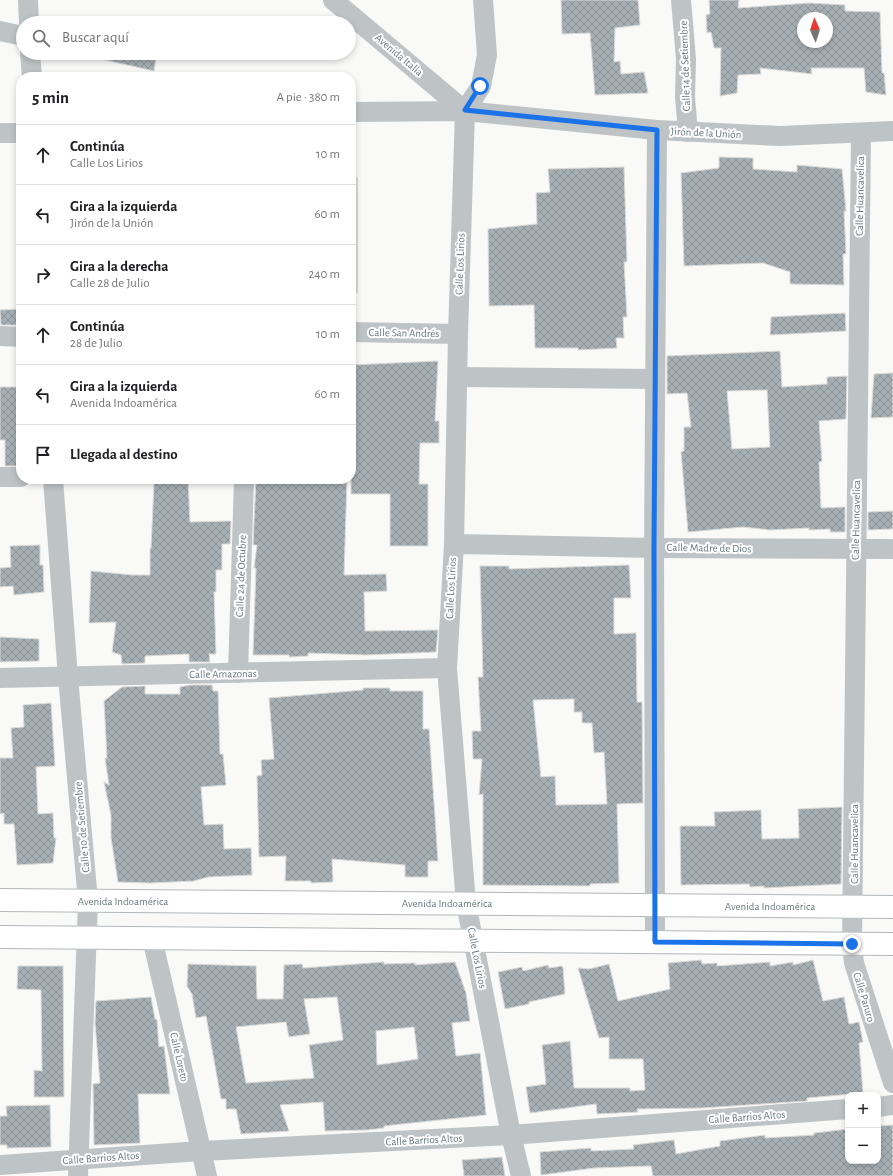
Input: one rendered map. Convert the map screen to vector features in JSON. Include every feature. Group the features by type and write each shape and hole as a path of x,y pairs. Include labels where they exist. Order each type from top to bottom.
{"street":[{"path":"28,0 28,16"},
{"name":"Avenida Italia","path":"333,0 352,16"},
{"path":"465,110 480,86 487,56 483,0"},
{"name":"Calle 14 de Setiembre","path":"682,0 686,59 685,98 688,132"},
{"name":"Avenida Italia","path":"356,19 465,110"},
{"path":"0,31 16,34"},
{"path":"31,60 32,72"},
{"name":"Jirón de la Unión","path":"356,112 465,110 657,130 780,136 893,131"},
{"name":"Calle Los Lirios","path":"465,110 458,334 454,544 447,668 466,903 511,1135 521,1176"},
{"path":"655,942 654,548 657,130"},
{"path":"0,133 16,133"},
{"name":"Calle Huancavelica","path":"853,907 861,133"},
{"name":"Calle San Andrés","path":"356,332 458,334"},
{"path":"0,336 16,337"},
{"path":"458,377 655,379"},
{"path":"0,477 16,477"},
{"name":"Calle 10 de Setiembre","path":"53,484 68,677 88,901 78,1168"},
{"name":"Calle 24 de Octubre","path":"238,673 244,484"},
{"name":"Calle Madre de Dios","path":"454,544 654,548 893,549"},
{"name":"Calle Amazonas","path":"0,678 447,668"},
{"name":"Avenida Indoamérica","path":"0,900 893,907"},
{"name":"Calle Paruro","path":"853,907 852,944 854,963 888,1058 893,1084"},
{"path":"0,937 893,944"},
{"name":"Calle Loreto","path":"152,938 207,1176"},
{"path":"881,1106 893,1105"},
{"name":"Calle Barrios Altos","path":"0,1165 78,1168 201,1152 511,1135 845,1109"}],"shaded area":[{"path":"356,177 358,177 358,293 356,293"}],"building":[{"path":"561,0 638,0 640,25 615,28 614,62 620,61 621,74 644,72 648,93 595,95 590,33 562,34"},
{"path":"709,0 739,0 738,8 809,3 845,5 845,11 880,12 882,73 884,73 886,95 866,92 864,68 811,68 812,74 760,68 761,74 738,75 737,93 720,96 721,48 714,48 711,32 707,33 706,15 710,14"},
{"path":"105,60 156,60 154,71"},
{"path":"719,157 753,158 753,169 797,172 797,165 842,169 846,211 844,211 846,254 843,254 844,285 790,284 790,272 763,263 684,266 681,173 719,168"},
{"path":"624,167 627,262 624,262 627,317 623,317 624,338 616,338 617,348 578,350 578,348 535,348 534,305 489,306 488,229 537,224 536,193 550,192 548,169"},
{"path":"16,309 16,325 1,325 0,310"},
{"path":"845,313 846,331 770,335 771,317"},
{"path":"780,351 782,387 827,384 827,377 847,376 846,419 819,421 822,461 819,462 821,508 845,507 845,532 830,532 830,529 809,530 809,528 770,530 743,527 688,532 681,452 684,451 684,427 691,427 687,393 667,394 667,356","holes":["767,390 770,447 732,449 727,391"]},
{"path":"438,361 435,421 439,421 439,443 420,443 419,484 428,484 428,546 390,546 390,494 351,494 351,484 356,484 356,365"},
{"path":"893,373 893,417 871,418 874,374"},
{"path":"0,387 16,387 16,466 5,466 5,440 0,440"},
{"path":"154,484 188,484 190,522 231,521 230,544 222,544 222,570 216,570 216,592 214,592 216,654 209,654 210,662 189,662 189,654 145,656 145,663 122,664 121,655 112,652 116,622 89,623 91,571 132,575 150,575"},
{"path":"256,484 347,484 344,575 386,574 387,591 364,592 365,631 438,630 436,652 366,655 308,653 308,656 289,657 289,655 253,655 256,568 254,568 257,545 253,545"},
{"path":"893,511 893,529 868,530 868,512"},
{"path":"40,545 40,565 43,565 44,592 14,595 13,586 0,587 0,568 11,567 10,546"},
{"path":"629,565 631,598 614,598 614,634 636,633 637,702 642,702 643,803 617,804 619,883 590,884 590,886 483,885 483,794 479,795 482,759 473,759 472,731 481,731 478,677 483,677 480,566 509,566 509,569","holes":["574,699 574,712 582,712 582,723 592,723 594,753 604,752 607,804 556,805 555,776 541,777 533,700"]},
{"path":"0,637 39,639 39,661 0,662"},
{"path":"190,685 212,685 213,691 218,691 220,754 223,754 226,785 201,787 204,825 223,824 224,849 251,848 252,875 208,877 194,881 150,883 118,882 111,838 111,815 104,782 109,785 105,758 107,758 104,701 122,687 145,686 145,694 180,694 180,687"},
{"path":"363,688 390,688 390,691 423,691 423,729 429,729 438,861 428,861 428,877 405,877 405,865 332,859 333,882 311,883 311,881 285,881 286,856 259,857 257,776 262,775 261,760 274,759 269,698 363,690"},
{"path":"51,703 55,766 36,767 38,814 53,813 54,838 56,838 53,863 17,865 14,824 4,824 4,813 0,814 0,758 13,758 11,728 24,727 23,705"},
{"path":"842,807 841,884 764,888 764,886 750,887 749,884 681,885 680,826 715,826 714,812 761,810 762,839 799,838 798,809"},
{"path":"701,960 702,964 717,963 717,966 770,962 770,966 793,962 793,965 813,960 823,1001 844,997 849,1024 859,1022 863,1042 859,1043 863,1092 845,1092 845,1095 807,1098 807,1101 702,1108 637,1109 638,1112 597,1114 596,1104 530,1113 526,1087 546,1084 542,1045 570,1041 574,1088 630,1088 630,1091 645,1090 643,1059 609,1059 609,1037 599,1038 578,968 589,969 609,964 618,1001 670,989 668,963"},
{"path":"384,962 384,964 415,963 415,965 455,962 466,993 470,1021 452,1023 456,1056 480,1053 486,1115 384,1126 384,1128 367,1130 325,1131 323,1102 280,1105 289,1131 241,1134 236,1109 226,1109 226,1099 221,1099 206,1016 196,1018 192,994 187,986 188,964 256,966 257,999 283,999 284,965 302,964 303,968","holes":["337,997 343,1040 309,1045 314,1078 246,1083 236,1027 286,1022 289,1037 310,1034 304,999","414,1027 418,1059 377,1065 376,1031"]},
{"path":"548,965 549,968 562,966 565,994 505,1009 498,972 522,967 523,971"},
{"path":"18,966 63,966 64,1097 34,1097 34,1070 42,1071 41,990 17,989"},
{"path":"151,997 155,1019 157,1020 159,1047 164,1046 170,1094 138,1094 140,1143 94,1145 93,1084 100,1083 95,1023 96,1001"},
{"path":"50,1105 51,1147 7,1148 7,1145 0,1145 0,1116 7,1116 6,1106"},
{"path":"893,1125 893,1176 653,1176 651,1166 594,1168 541,1175 540,1152 591,1148 591,1151 634,1149 633,1145 674,1140 676,1154 720,1146 720,1141 765,1135 765,1138 814,1135 814,1133 845,1129 845,1164 881,1164 881,1126"},
{"path":"502,1157 505,1176 464,1176 462,1160"}],"route":[{"path":"480,86 465,110 657,130 654,548 655,942 852,944"}]}
